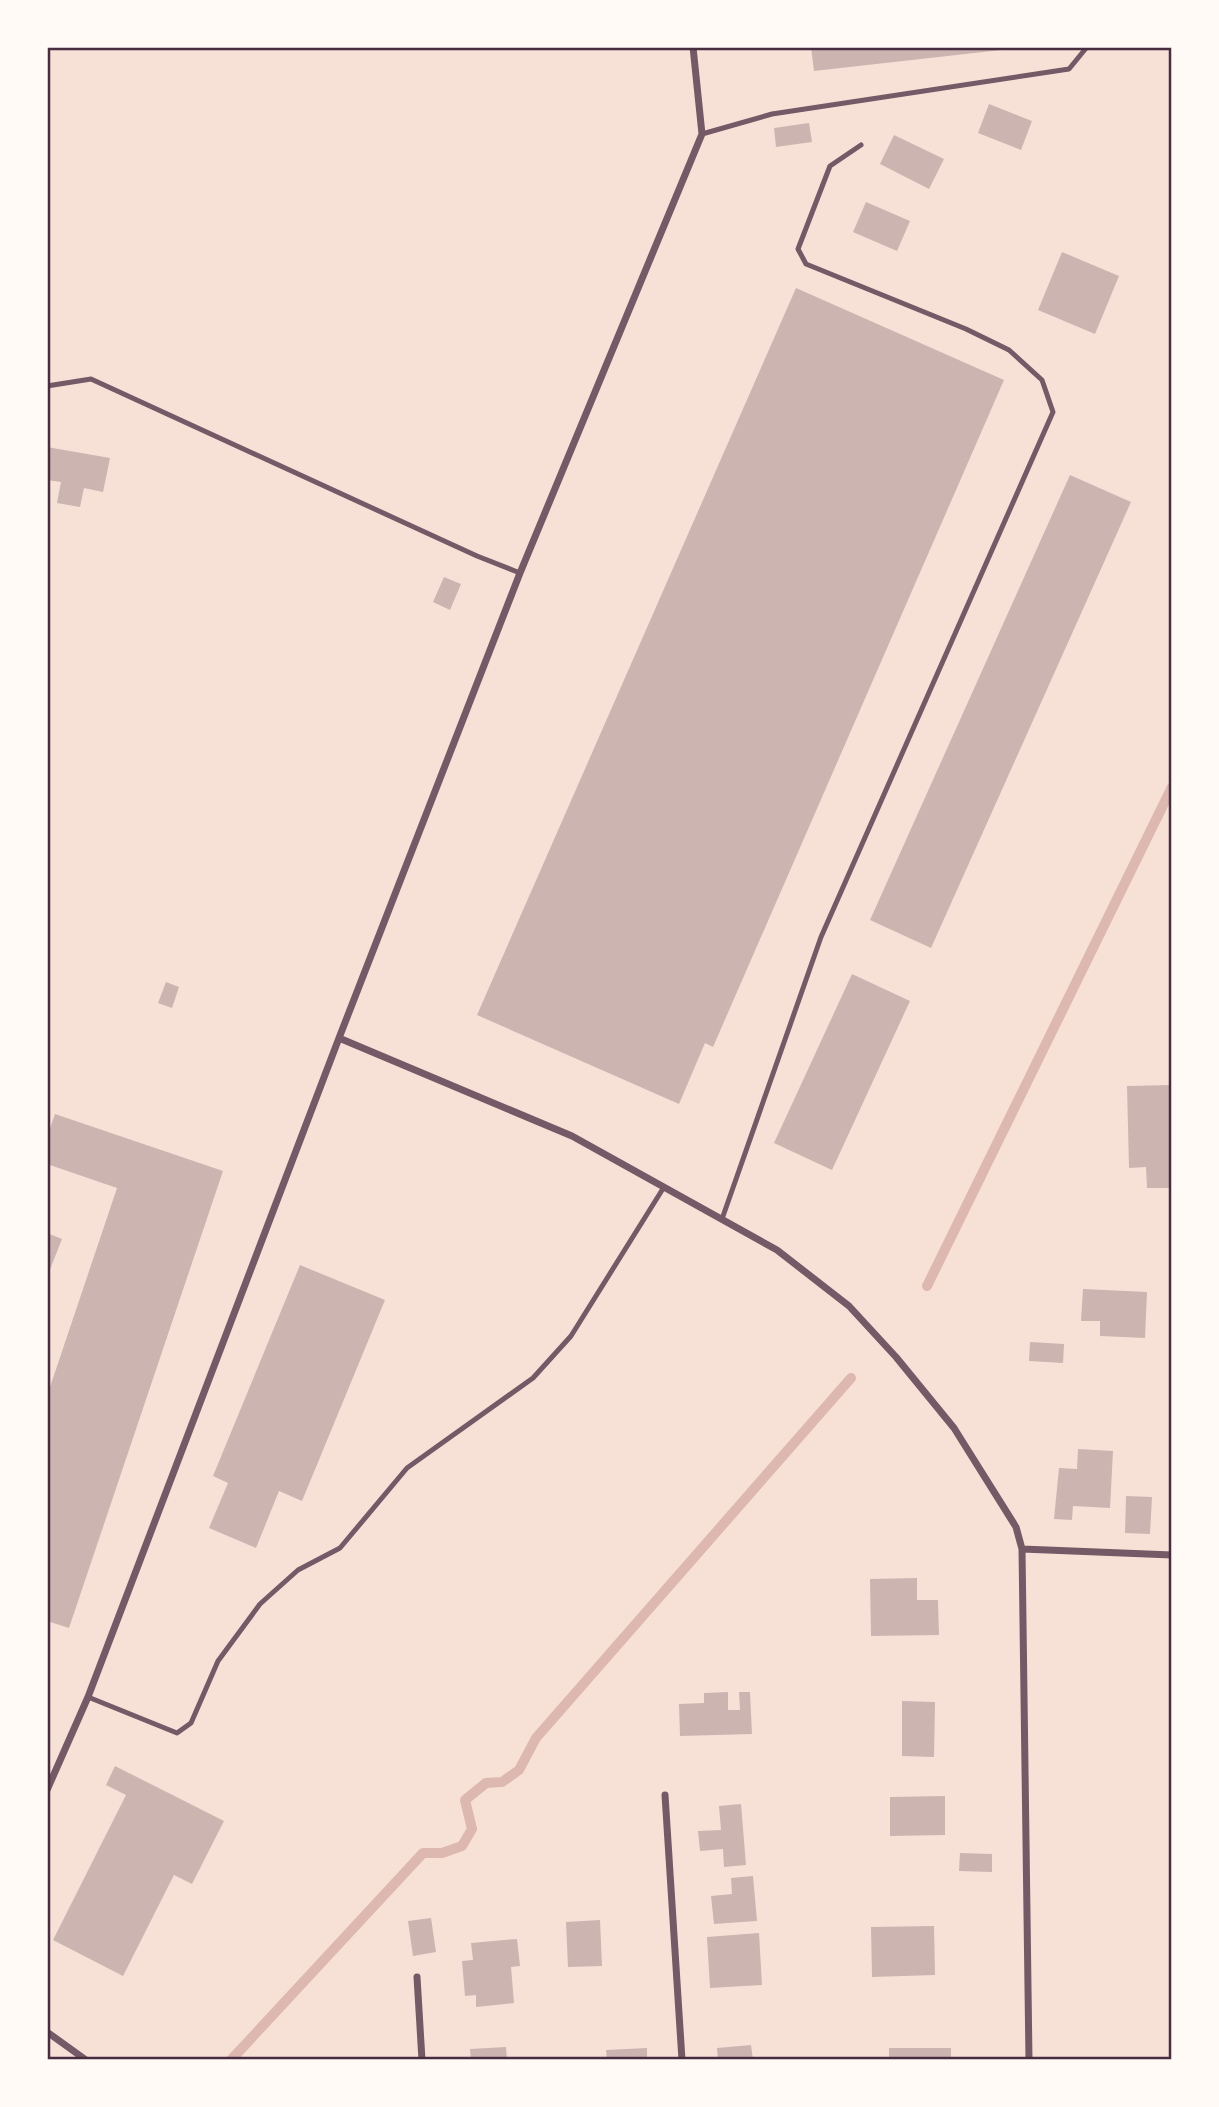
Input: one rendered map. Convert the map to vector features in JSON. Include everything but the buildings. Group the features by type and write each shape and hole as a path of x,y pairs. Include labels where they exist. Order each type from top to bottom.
{"street":[{"path":"47,1790 88,1697 339,1038 520,573 702,134 693,47"},
{"path":"339,1038 572,1136 777,1250 849,1306 896,1357 954,1428 1016,1527 1022,1549 1029,2060"},
{"path":"1022,1549 1172,1555"},
{"path":"665,1796 682,2060"},
{"path":"418,1977 422,2060"},
{"path":"47,2032 86,2060"}],"lane":[{"path":"702,134 772,114 1069,69 1087,47"},
{"path":"722,1219 821,937 1053,412 1042,380 1009,350 966,329 806,264 798,249 830,166 861,145"},
{"path":"47,386 91,379 477,556 520,573"},
{"path":"88,1697 177,1733 191,1723 218,1661 260,1604 298,1570 340,1548 407,1468 533,1378 571,1336 664,1187"}],"waterway":[{"path":"927,1286 1172,787"},
{"path":"231,2060 423,1853 442,1853 462,1846 472,1829 465,1800 486,1783 502,1782 519,1770 536,1738 851,1378"}]}
